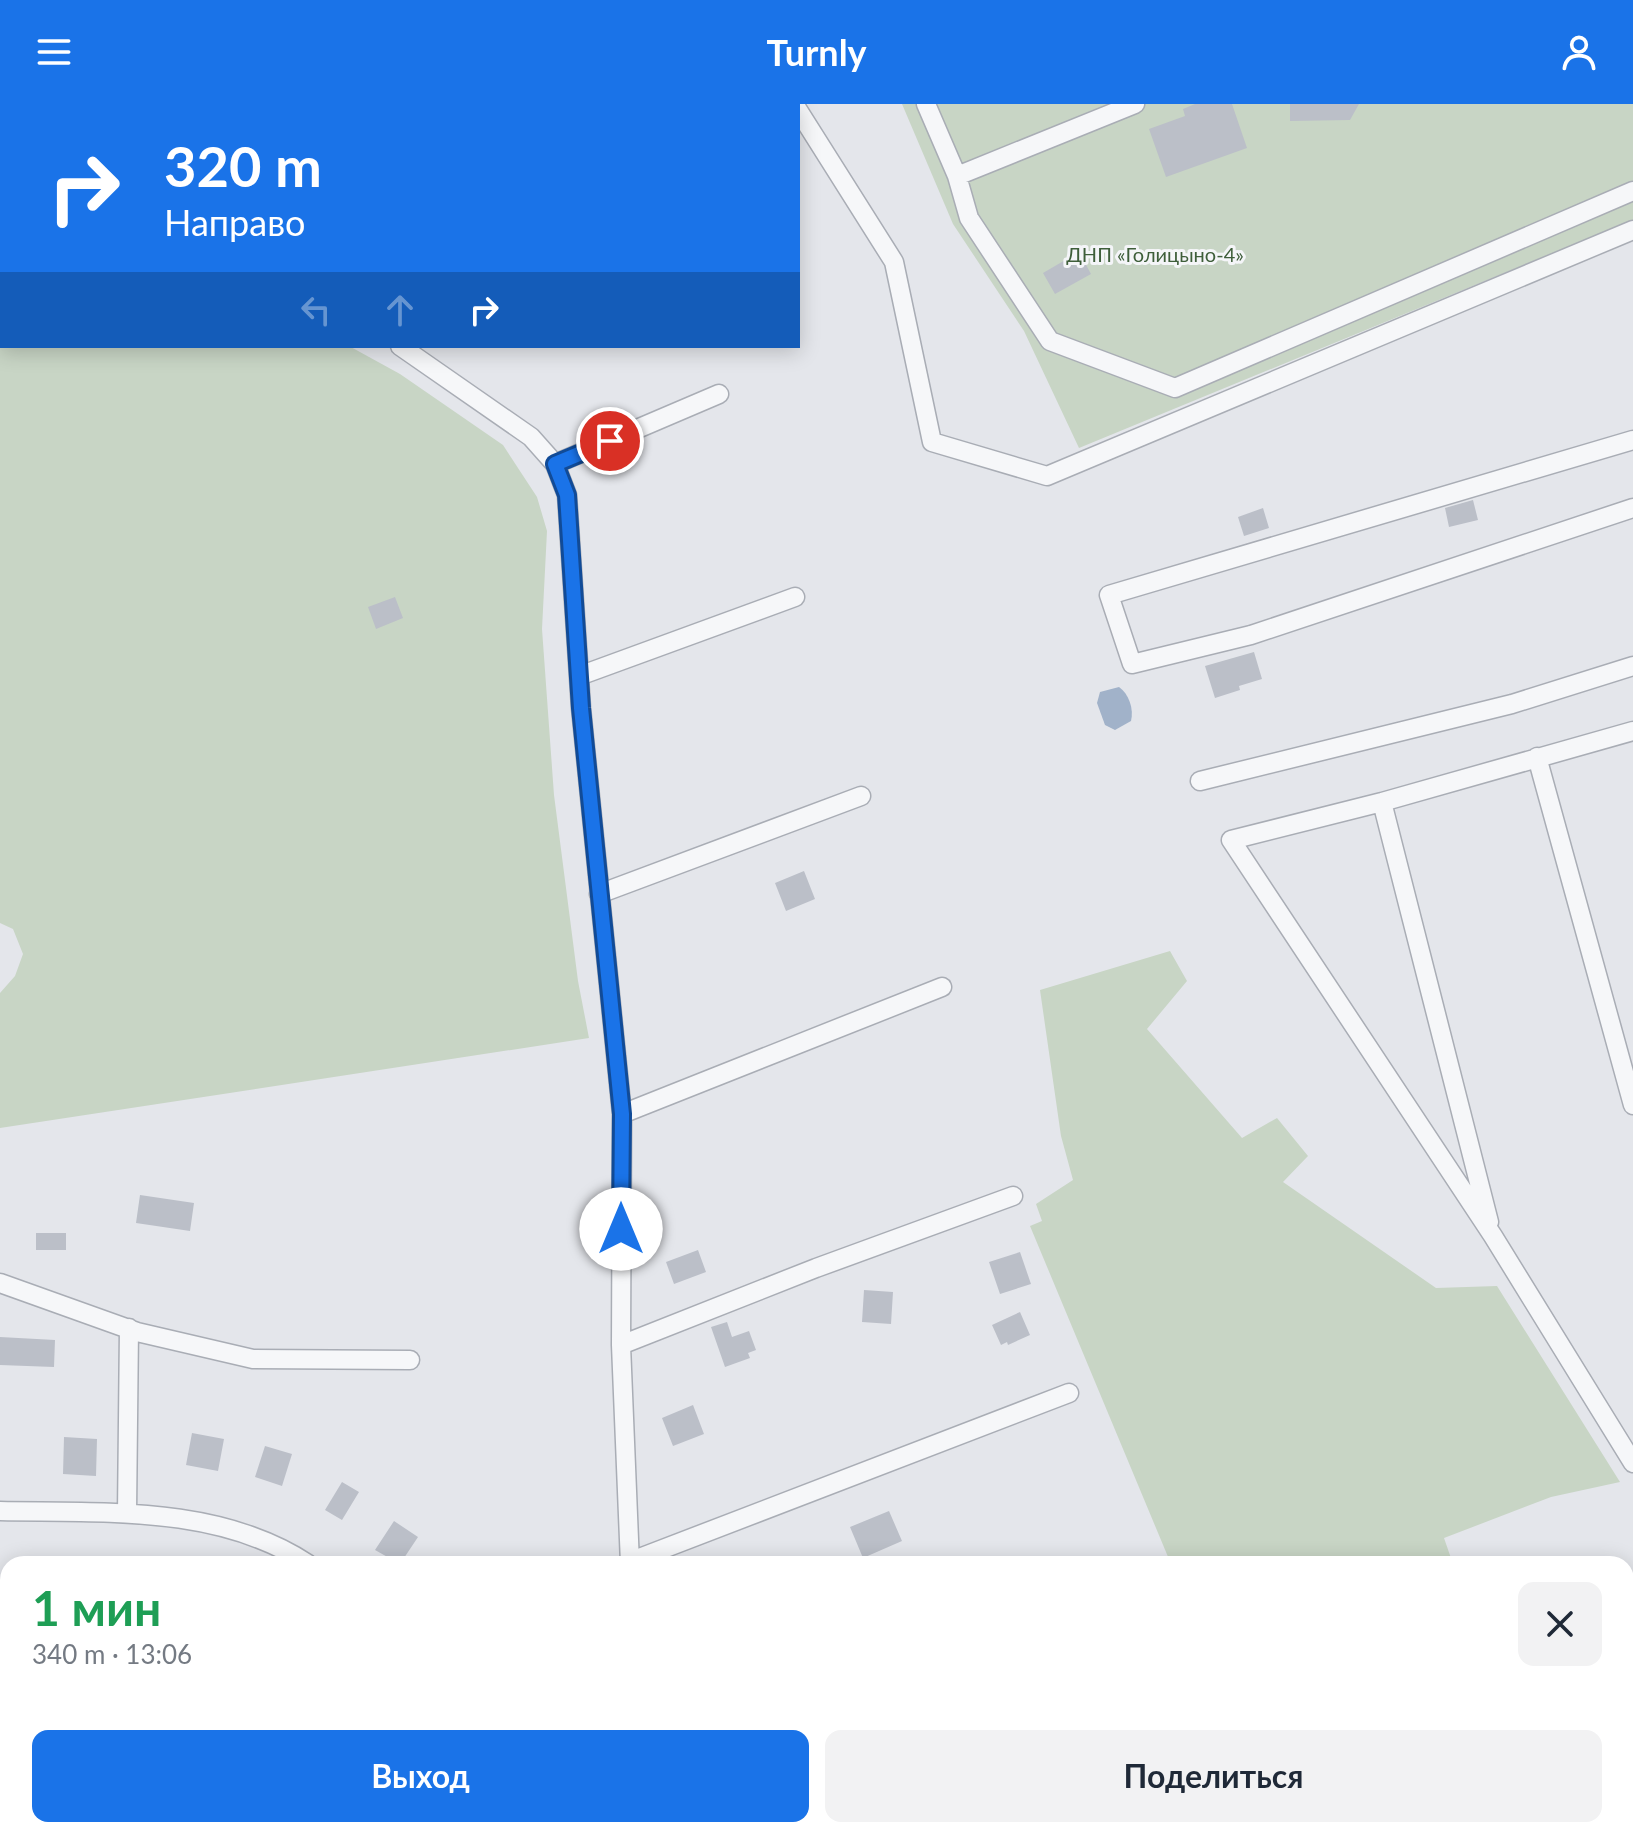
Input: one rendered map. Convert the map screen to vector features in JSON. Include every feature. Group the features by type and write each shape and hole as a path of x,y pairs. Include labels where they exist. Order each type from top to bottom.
{"street":[{"path":"926,104 957,176 969,218 1050,341 1175,388 1633,191"},
{"path":"957,176 1135,104"},
{"path":"800,113 894,262 932,442 1047,476 1633,230"},
{"path":"403,348 531,437 555,464 567,495 579,676 622,1114 621,1345 630,1556"},
{"path":"555,464 719,394"},
{"path":"1633,440 1109,595 1132,664 1251,635 1633,508"},
{"path":"579,676 795,597"},
{"path":"1200,781 1512,704 1633,666"},
{"path":"1633,731 1382,802 1231,840 1493,1236 1633,1463"},
{"path":"1537,757 1633,1105"},
{"path":"599,894 861,796"},
{"path":"1382,802 1493,1236"},
{"path":"622,1114 942,987"},
{"path":"621,1345 816,1268 1013,1196"},
{"path":"0,1283 129,1328 253,1359 410,1360"},
{"path":"127,1513 129,1328"},
{"path":"648,1556 1069,1393"},
{"path":"0,1511 127,1513 209,1523 286,1549 296,1556"}],"green space":[{"name":"ДНП «Голицыно-4»","path":"902,104 1633,104 1633,220 1079,448 1024,331 953,224"},
{"path":"0,348 353,348 400,374 503,445 537,497 547,531 542,629 554,795 578,981 589,1038 0,1128 0,993 15,976 23,954 13,929 0,923"},
{"path":"1170,951 1187,981 1147,1029 1242,1138 1277,1118 1308,1156 1283,1182 1436,1288 1497,1286 1620,1482 1551,1497 1444,1538 1450,1556 1168,1556 1030,1226 1042,1221 1036,1204 1073,1180 1061,1136 1040,990"}],"water":[{"path":"1119,687 1128,698 1132,716 1131,721 1115,730 1105,725 1097,703 1100,692"}],"building":[{"path":"1195,104 1232,104 1247,148 1166,177 1149,129 1185,116 1183,109"},
{"path":"1290,104 1359,104 1350,120 1290,121"},
{"path":"1079,252 1091,274 1055,294 1043,273"},
{"path":"1473,500 1478,520 1449,527 1445,508"},
{"path":"1263,508 1269,528 1244,536 1238,517"},
{"path":"395,597 403,618 376,629 368,607"},
{"path":"1254,652 1262,679 1215,698 1205,666"},
{"path":"804,871 815,899 786,911 775,883"},
{"path":"140,1195 194,1203 190,1231 136,1223"},
{"path":"36,1233 66,1233 66,1250 36,1250"},
{"path":"698,1250 706,1272 674,1284 666,1262"},
{"path":"1020,1252 1031,1284 1000,1294 989,1262"},
{"path":"864,1290 893,1292 891,1324 862,1322"},
{"path":"1020,1312 1030,1335 1001,1345 992,1325"},
{"path":"727,1322 732,1337 749,1331 756,1350 748,1353 750,1358 725,1367 711,1327"},
{"path":"0,1337 55,1340 54,1367 0,1365"},
{"path":"693,1405 704,1434 673,1446 662,1418"},
{"path":"192,1433 224,1439 218,1471 186,1465"},
{"path":"64,1437 97,1439 96,1476 63,1474"},
{"path":"265,1446 292,1454 282,1486 255,1477"},
{"path":"342,1482 359,1492 342,1520 325,1510"},
{"path":"889,1511 902,1541 862,1556 850,1527"},
{"path":"394,1521 418,1537 405,1556 386,1556 375,1550"}],"route":[{"path":"610,441 555,464 567,495 581,708 622,1114 621,1229"}]}
